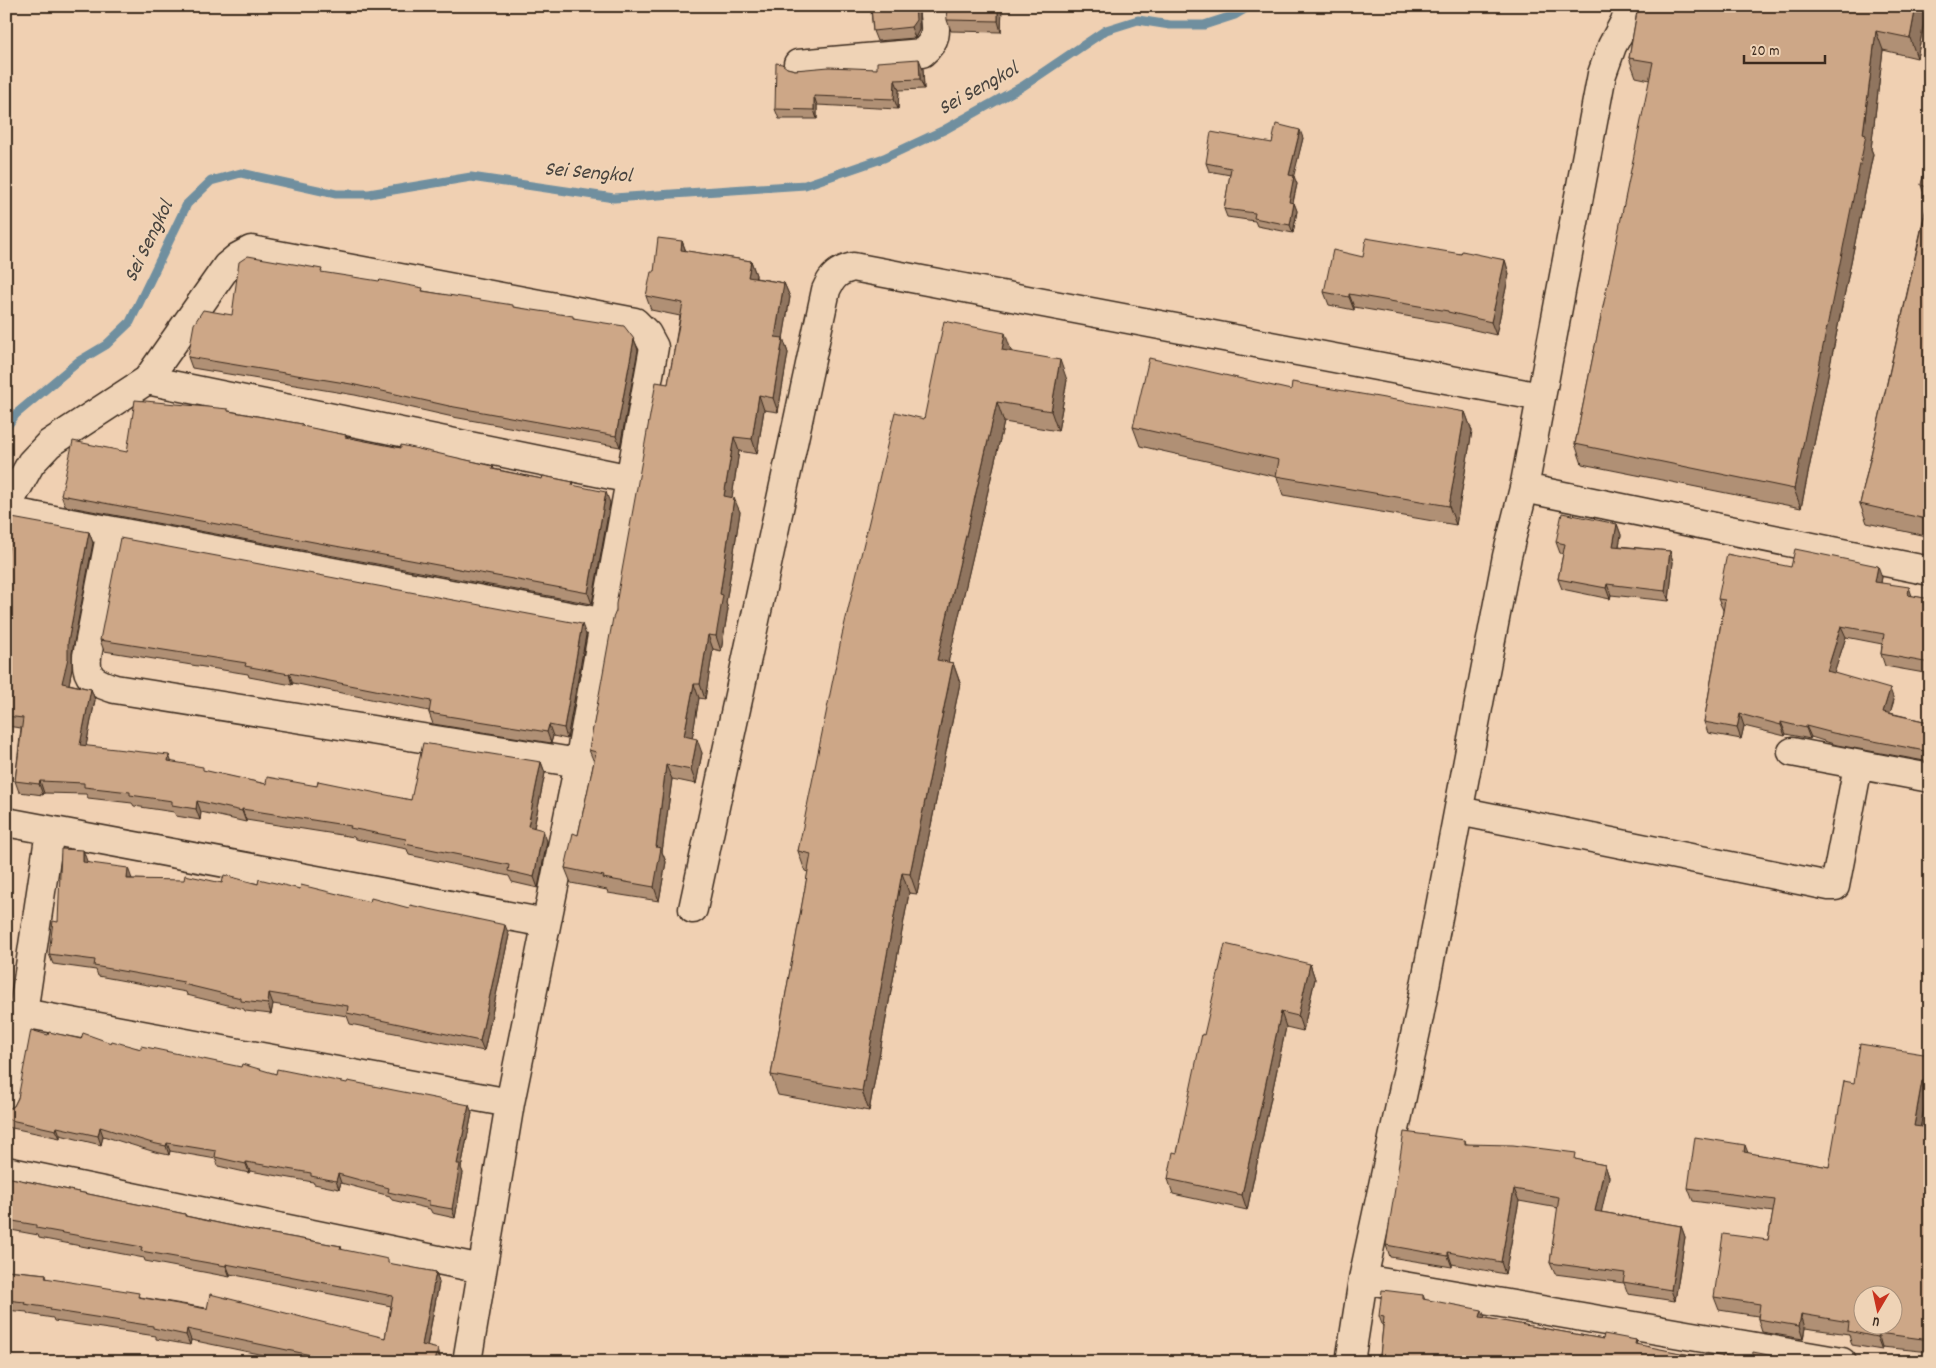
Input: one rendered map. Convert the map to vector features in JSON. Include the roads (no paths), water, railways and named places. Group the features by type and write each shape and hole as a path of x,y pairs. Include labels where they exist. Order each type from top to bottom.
{"street":[{"path":"798,64 922,53 932,46 936,36 933,6"},
{"path":"1350,1362 1363,1278 1419,1017 1507,556 1524,488 1602,74 1612,46 1633,6"},
{"path":"467,1362 510,1103 606,623 654,347 647,334 636,322 251,250 226,266 147,380 49,444 31,463 6,509 111,531 606,623"},
{"path":"693,909 826,290 832,278 840,271 852,267 1541,397"},
{"path":"147,380 631,479"},
{"path":"1524,488 1930,571"},
{"path":"111,531 86,666 89,676 99,684 115,689 579,763"},
{"path":"1792,752 1858,766 1930,778"},
{"path":"1459,811 1835,886 1858,766"},
{"path":"6,822 546,923"},
{"path":"6,1104 23,1013 50,831"},
{"path":"23,1013 510,1103"},
{"path":"6,1172 482,1269"},
{"path":"1363,1278 1842,1362"}],"waterway":[{"name":"Sei Sengkol","path":"6,428 16,414 79,361 106,345 130,322 187,204 211,181 241,173 336,194 369,194 471,177 614,198 805,185 884,158 944,130 1023,86 1106,30 1138,20 1170,25 1204,25 1235,15 1250,6"}]}
